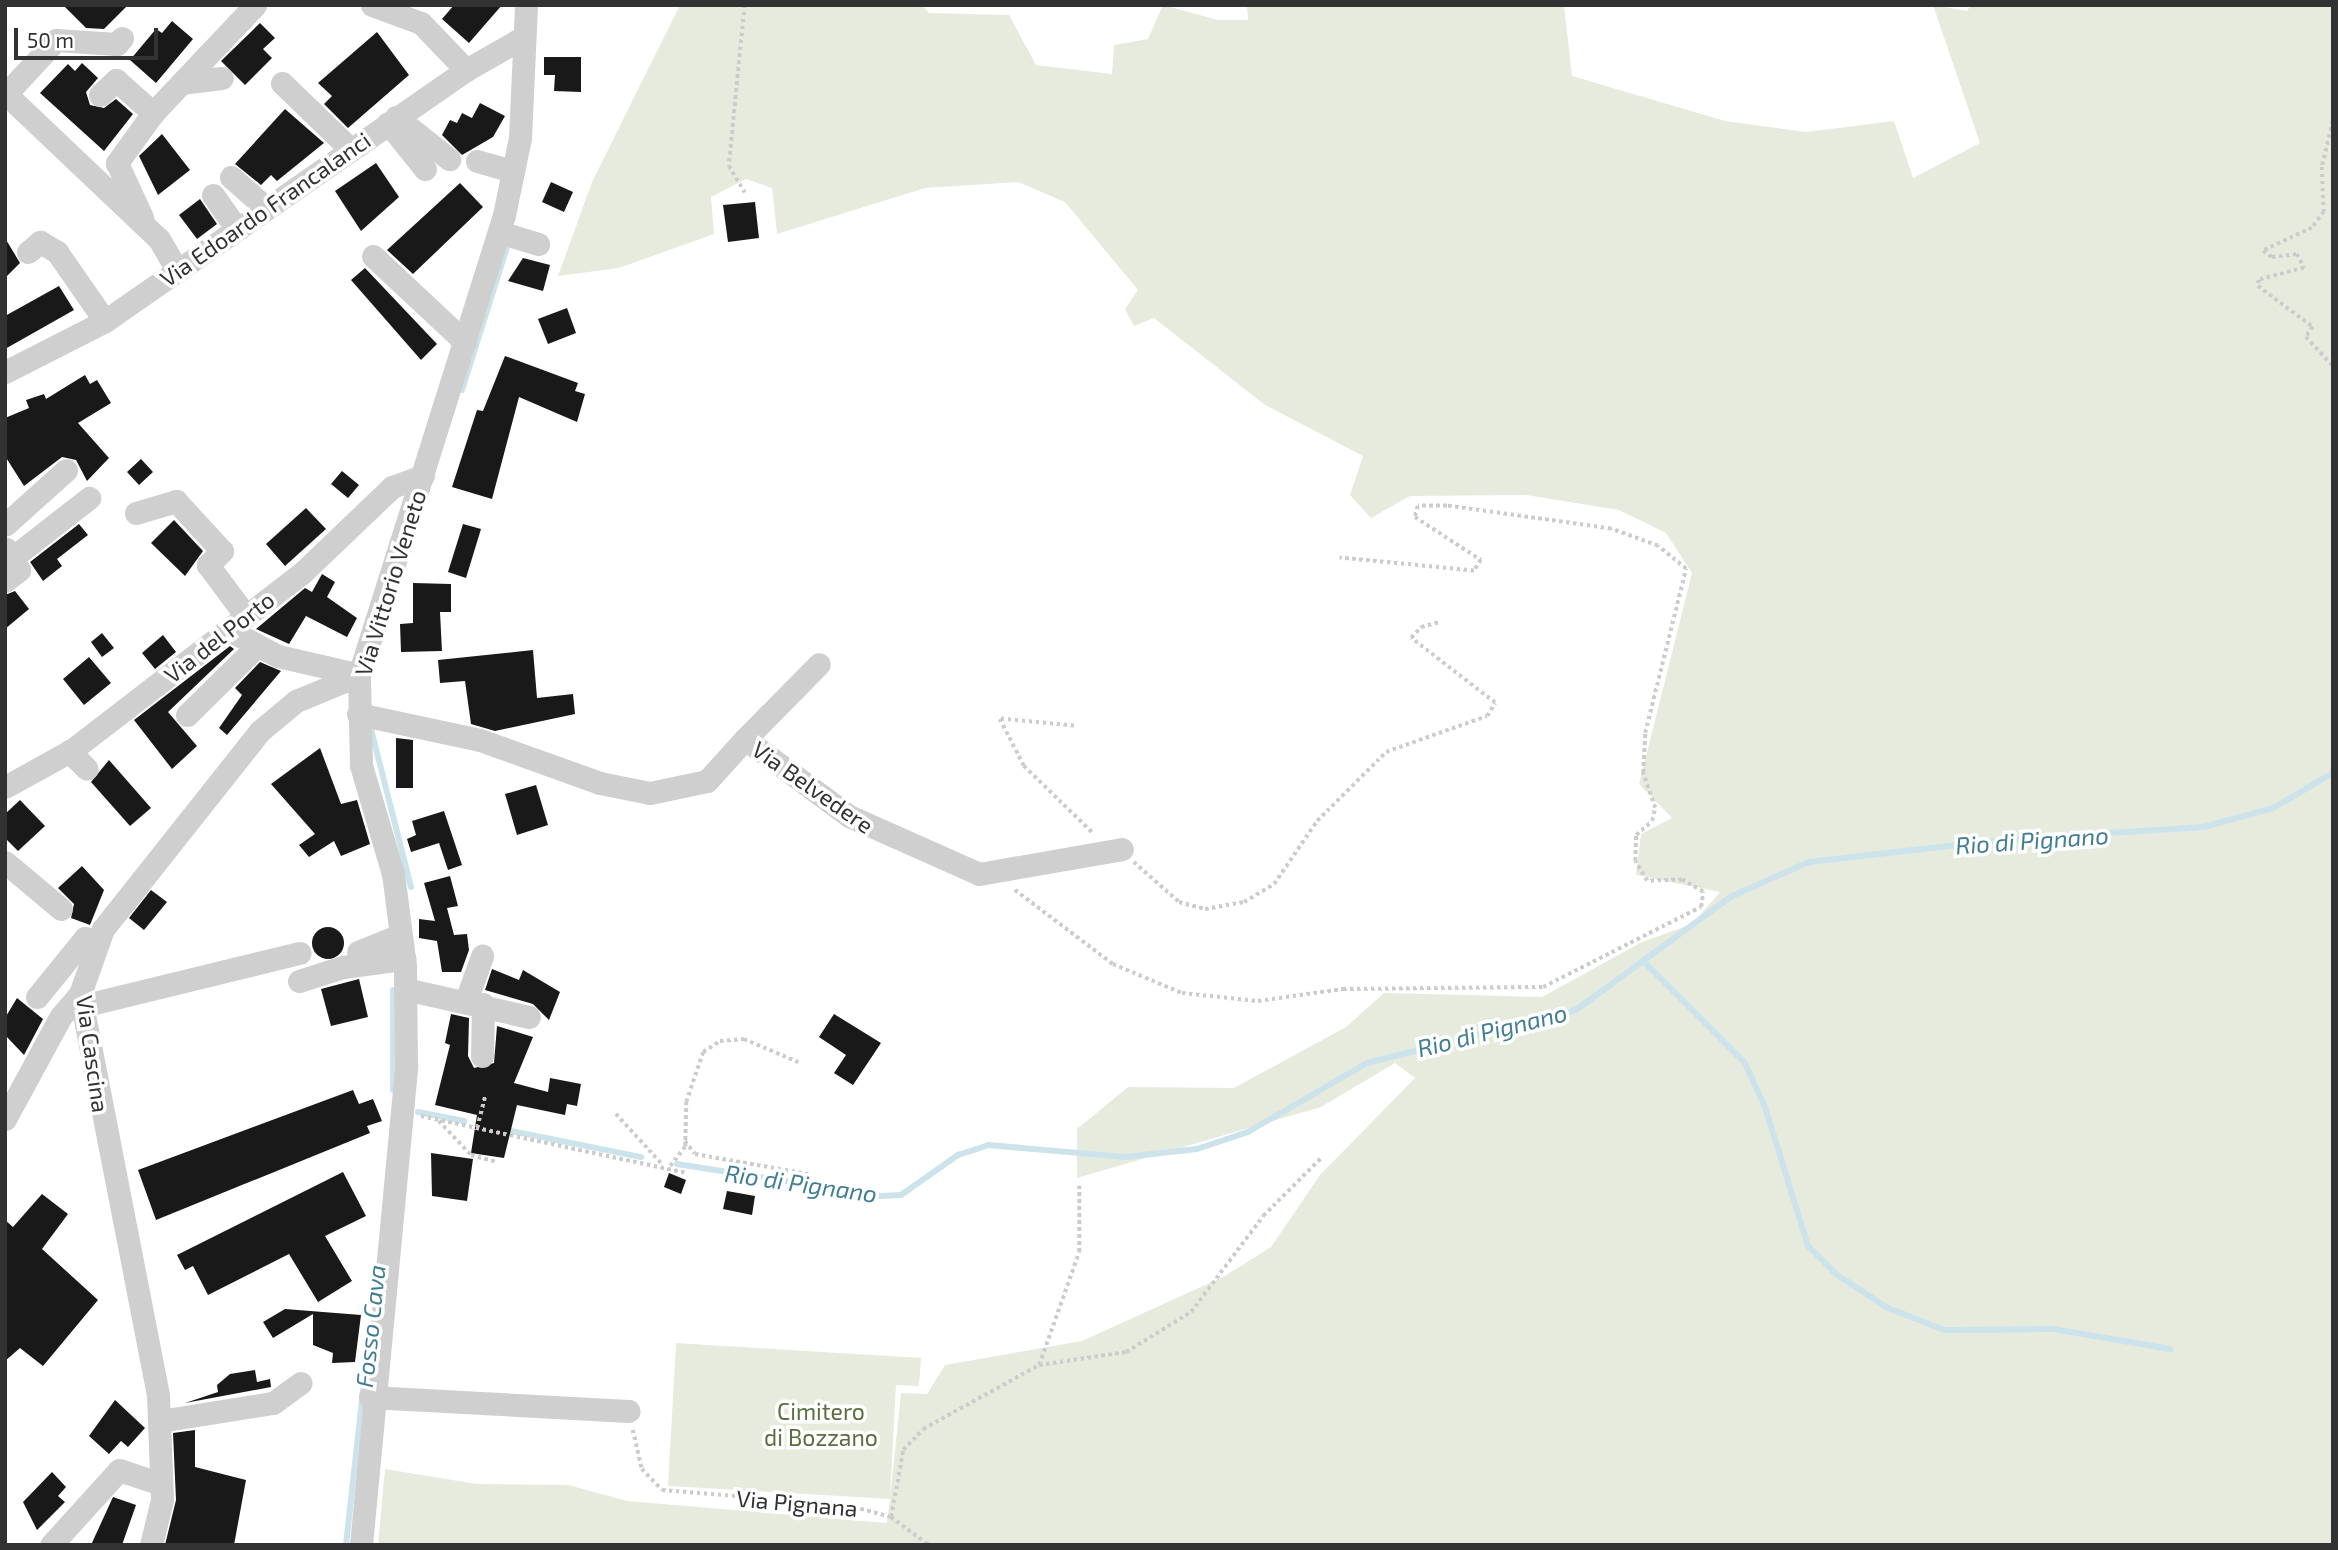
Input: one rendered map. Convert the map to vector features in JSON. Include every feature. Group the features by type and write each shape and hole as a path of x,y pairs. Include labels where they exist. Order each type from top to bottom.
{"street":[{"path":"177,270 147,228 117,163 153,113 255,5"},
{"path":"372,5 410,12 466,70"},
{"name":"Via Vittorio Veneto","path":"361,1545 370,1397 401,1112 405,989 393,874 361,765 359,675 465,342 514,237 513,171 526,5"},
{"path":"122,38 117,44 56,40 6,94 147,228"},
{"name":"Via Edoardo Francalanci","path":"5,372 105,321 265,207 466,70 522,38"},
{"path":"181,83 222,78"},
{"path":"100,95 116,80 153,113"},
{"path":"282,83 350,149"},
{"path":"393,120 449,159"},
{"path":"393,120 425,169"},
{"path":"477,161 513,171"},
{"path":"231,177 265,207"},
{"path":"213,195 237,229"},
{"path":"28,251 40,242 57,252 105,321"},
{"path":"373,256 465,342"},
{"path":"5,525 66,470"},
{"name":"Via del Porto","path":"5,788 69,751 237,623 392,487 423,476"},
{"path":"5,581 19,570 9,553 89,498"},
{"path":"136,513 176,500 222,551 208,565 237,623 256,647 359,675"},
{"path":"187,715 256,647"},
{"path":"745,739 819,664"},
{"name":"Via Cascina","path":"151,1545 161,1484 160,1421 81,1000 98,943 165,844 218,789 260,731 296,701 359,675"},
{"name":"Via Belvedere","path":"358,714 480,740 600,783 650,793 707,781 745,739 849,816 979,874"},
{"path":"69,751 87,769"},
{"path":"979,874 1122,849"},
{"path":"5,862 61,909"},
{"path":"358,951 400,935"},
{"path":"37,997 85,938 98,943"},
{"path":"5,1119 81,1000 300,953"},
{"path":"482,956 475,1001 482,1056"},
{"path":"299,981 343,967 404,960"},
{"path":"405,989 475,1001 529,1017"},
{"path":"160,1421 273,1403 301,1383"},
{"path":"370,1397 629,1411"},
{"path":"51,1545 119,1470 161,1484"}],"path":[{"path":"744,5 729,166 745,193"},
{"path":"2333,121 2322,167 2324,212 2312,228 2263,251 2272,257 2297,254 2304,268 2259,279 2258,286 2313,327 2306,337 2333,366"},
{"path":"979,874 1007,884 1113,964 1182,993 1258,1001 1343,989 1543,987 1701,907 1703,892 1682,880 1647,881 1634,861 1636,835 1652,821 1655,808 1643,773 1645,733 1686,569 1658,546 1611,529 1447,506 1418,506 1415,517 1481,560 1474,571 1340,558"},
{"path":"1074,726 1000,719 1024,766 1091,832 1122,849 1179,902 1205,909 1244,902 1274,884 1317,821 1385,752 1487,716 1495,704 1411,638 1420,627 1440,622"},
{"path":"669,1166 685,1140 694,1070 720,1041 744,1039 798,1062"},
{"path":"477,1128 485,1097"},
{"path":"401,1112 648,1166 661,1163"},
{"path":"616,1114 661,1163 688,1173"},
{"path":"438,1120 450,1140 471,1155 497,1162"},
{"path":"685,1140 695,1154 808,1174"},
{"name":"Via Pignana","path":"629,1411 642,1469 662,1490 847,1505 891,1517 903,1450 923,1429 1039,1365 1126,1352 1191,1312 1263,1216 1322,1157"},
{"path":"1039,1365 1079,1252 1079,1186"},
{"path":"891,1517 929,1545"}],"green space":[{"name":"Cimitero di Bozzano","path":"680,5 922,5 929,13 1009,15 1036,65 1112,74 1114,45 1148,39 1163,5 1218,20 1248,20 1247,5 1564,5 1572,76 1725,121 1806,132 1894,121 1913,178 1980,143 1933,5 1967,11 1971,5 2333,5 2333,1545 378,1545 385,1469 477,1484 568,1485 627,1501 887,1523 890,1499 668,1486 676,1343 921,1358 919,1386 896,1385 890,1498 901,1393 927,1394 945,1365 1082,1341 1225,1276 1271,1247 1320,1175 1415,1078 1395,1063 1321,1107 1077,1178 1077,1129 1128,1087 1234,1088 1346,1027 1384,993 1542,997 1642,942 1692,924 1720,892 1636,875 1641,834 1672,818 1639,784 1692,573 1666,533 1619,510 1526,495 1410,496 1371,518 1350,495 1363,456 1265,405 1154,318 1134,326 1125,309 1138,290 1065,202 1018,182 925,188 777,234 772,188 746,179 711,197 714,234 619,268 558,276 592,182"}],"building":[{"path":"63,5 128,5 104,29 86,28"},
{"path":"454,5 502,5 469,43 442,19"},
{"path":"172,21 193,39 156,83 130,60 156,29 162,33"},
{"path":"260,23 275,38 263,49 272,58 245,85 221,61"},
{"path":"377,32 409,75 348,128 324,104 332,96 318,83"},
{"path":"544,57 581,57 581,92 554,91 555,75 544,75"},
{"path":"82,63 98,78 86,92 90,105 104,108 116,99 133,114 104,151 40,93 68,64 75,71"},
{"path":"480,103 505,116 493,137 462,155 442,135 450,120 457,123 462,113 472,118"},
{"path":"285,109 324,143 277,181 271,175 261,185 235,164"},
{"path":"162,134 190,170 158,195 139,156"},
{"path":"376,163 399,197 361,231 335,191"},
{"path":"551,182 573,192 564,212 542,202"},
{"path":"460,183 483,207 413,274 387,250"},
{"path":"200,199 217,224 197,239 179,215"},
{"path":"755,202 759,238 728,242 723,205"},
{"path":"5,238 20,263 5,278"},
{"path":"523,258 550,265 543,291 508,281"},
{"path":"365,268 437,344 421,360 351,280"},
{"path":"59,286 74,310 5,349 5,316"},
{"path":"567,308 576,333 548,344 538,319"},
{"path":"505,356 578,383 575,391 585,394 577,422 519,397 492,499 452,487 477,410 483,411"},
{"path":"85,375 90,384 97,380 111,403 78,423 109,458 87,481 76,460 62,457 24,486 5,456 5,418 29,408 26,400 44,394 46,399"},
{"path":"141,459 153,472 139,485 127,472"},
{"path":"342,471 359,485 348,498 331,484"},
{"path":"306,508 326,529 285,566 266,544"},
{"path":"174,520 203,551 185,576 151,543"},
{"path":"79,524 88,535 57,559 62,566 43,581 30,562"},
{"path":"463,524 481,529 466,578 448,572"},
{"path":"322,574 335,582 327,597 357,618 347,637 306,616 289,644 256,629 305,588 312,592"},
{"path":"413,583 451,584 451,612 440,612 442,651 401,652 400,624 413,623"},
{"path":"15,591 29,609 5,629 5,595"},
{"path":"102,633 114,648 102,657 91,642"},
{"path":"163,635 176,652 155,669 142,653"},
{"path":"230,646 234,649 168,712 197,746 172,769 134,720"},
{"path":"533,650 537,698 573,694 575,714 495,731 471,724 465,681 440,683 438,660"},
{"path":"89,657 111,683 84,705 63,679"},
{"path":"260,662 281,671 227,735 219,728 242,695 235,688"},
{"path":"396,738 413,740 413,788 396,788"},
{"path":"320,748 341,804 357,800 370,844 341,856 334,841 309,857 299,845 315,834 271,784"},
{"path":"109,760 151,808 130,826 91,782"},
{"path":"536,785 548,825 517,835 505,794"},
{"path":"20,800 45,826 18,851 5,838 5,814"},
{"path":"444,811 462,865 448,870 439,843 411,852 407,839 416,835 412,821"},
{"path":"82,866 104,890 90,925 71,918 74,904 58,888"},
{"path":"450,876 458,906 447,908 454,935 467,934 469,950 461,972 442,972 437,941 419,938 419,919 435,921 424,883"},
{"path":"151,890 167,902 144,930 129,918"},
{"path":"328,927 339,932 344,943 339,954 328,959 317,954 312,943 317,932"},
{"path":"492,969 519,980 523,970 560,992 549,1020 533,1004 485,990"},
{"path":"359,979 368,1017 331,1026 321,989"},
{"path":"17,998 43,1019 24,1055 5,1035 5,1018"},
{"path":"451,1014 469,1018 468,1056 474,1068 494,1063 497,1026 533,1037 514,1083 548,1092 550,1078 581,1084 577,1106 567,1104 565,1115 517,1105 504,1158 471,1153 477,1115 435,1105 450,1045 445,1043"},
{"path":"834,1014 881,1043 853,1085 834,1073 846,1055 819,1037"},
{"path":"353,1090 359,1104 373,1099 382,1121 367,1126 370,1133 156,1220 138,1170"},
{"path":"431,1153 473,1159 467,1201 432,1196"},
{"path":"343,1172 366,1216 325,1236 352,1281 318,1302 289,1254 208,1295 193,1266 185,1270 177,1255"},
{"path":"669,1173 686,1180 681,1194 664,1187"},
{"path":"727,1191 755,1196 752,1215 723,1209"},
{"path":"42,1194 68,1214 42,1249 98,1300 43,1366 20,1348 5,1361 5,1220 13,1227"},
{"path":"285,1309 361,1315 355,1362 332,1363 333,1353 313,1345 313,1314 273,1338 263,1322"},
{"path":"255,1370 257,1382 270,1379 271,1387 185,1403 218,1392 217,1385 230,1374"},
{"path":"115,1400 145,1428 128,1447 121,1441 109,1454 89,1436"},
{"path":"195,1430 195,1467 246,1480 234,1545 165,1545 176,1500 173,1433"},
{"path":"52,1472 66,1487 58,1496 65,1502 37,1530 23,1502"},
{"path":"113,1497 136,1505 122,1545 91,1545"}],"waterway":[{"path":"462,390 509,241"},
{"path":"371,729 411,887"},
{"name":"Rio di Pignano","path":"677,1164 881,1196 901,1195 958,1155 988,1145 1126,1157 1197,1149 1248,1132 1367,1063 1576,1010 1732,896 1809,862 2002,840 2204,827 2273,808 2333,773"},
{"path":"1643,961 1745,1063 1765,1107 1808,1246 1836,1274 1886,1307 1944,1330 2053,1329 2170,1349"},
{"path":"393,990 393,1090"},
{"name":"Rio di Pignano","path":"418,1112 464,1121"},
{"name":"Rio di Pignano","path":"502,1129 641,1157"},
{"name":"Fosso Cava","path":"346,1545 369,1338"}]}
